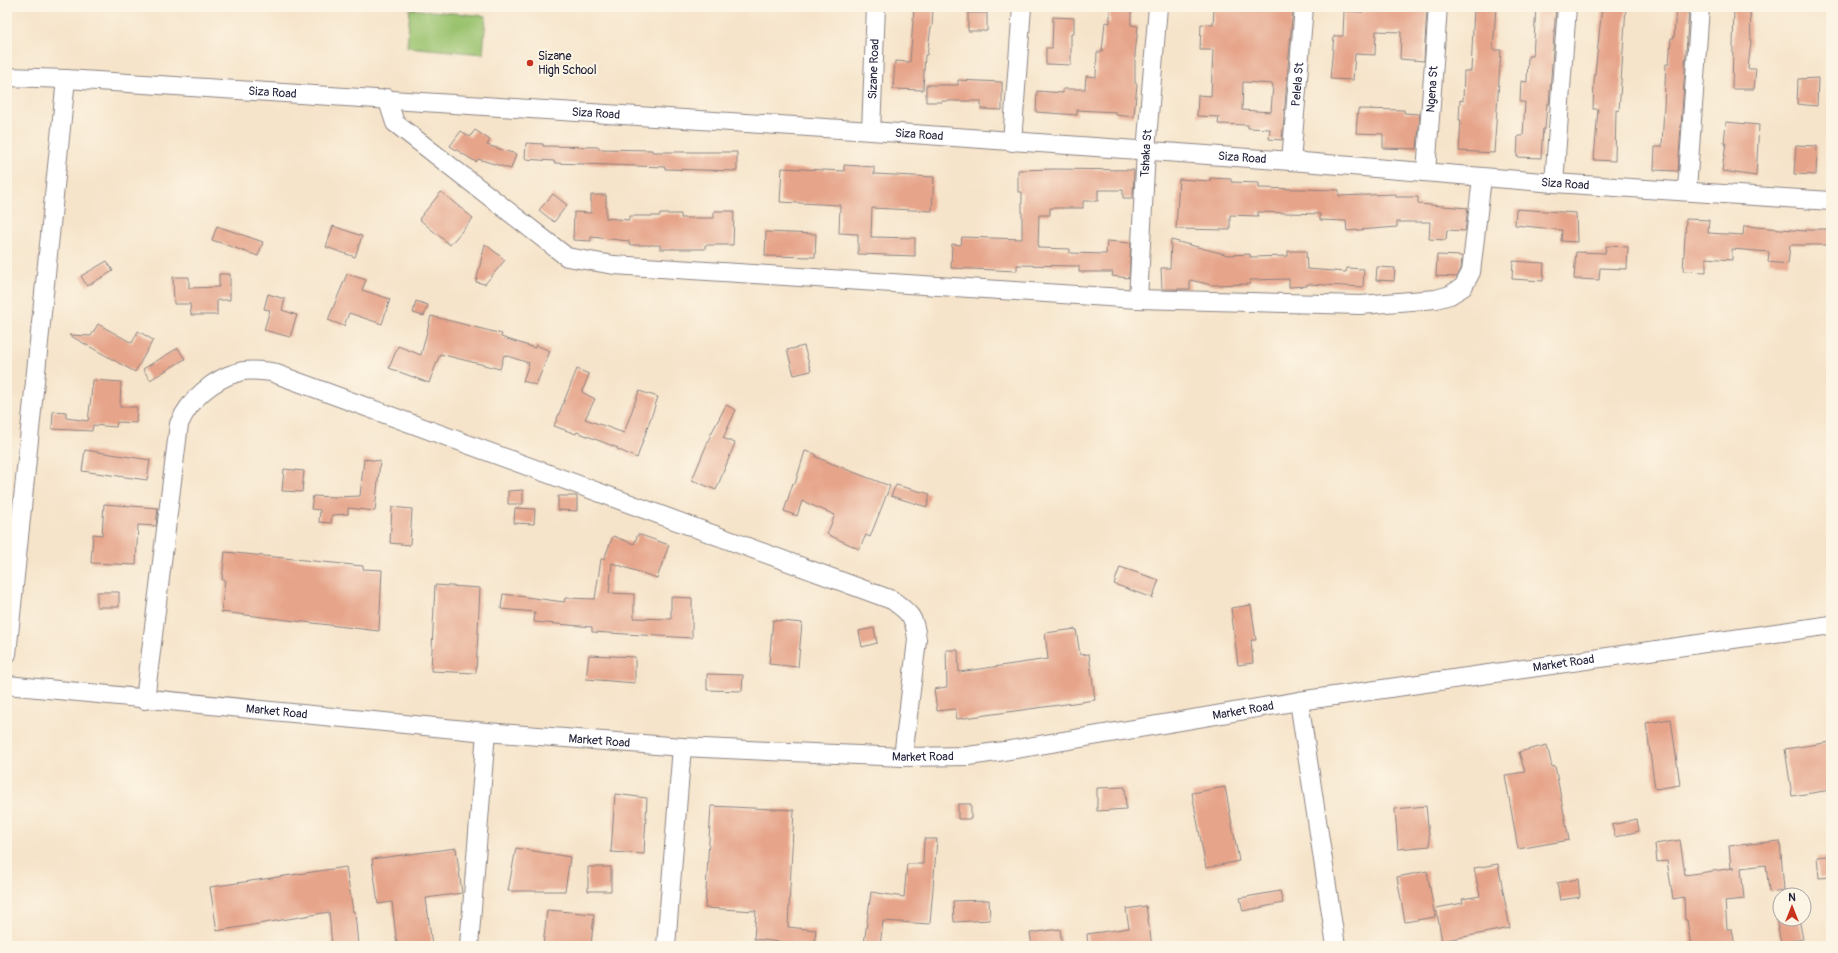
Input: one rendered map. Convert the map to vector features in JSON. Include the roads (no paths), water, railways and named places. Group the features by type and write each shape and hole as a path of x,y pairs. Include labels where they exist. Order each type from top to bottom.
{"street":[{"name":"Sizane Road","path":"871,131 876,7"},
{"path":"1012,142 1022,7"},
{"name":"Tshaka St","path":"1138,299 1146,151 1158,7"},
{"name":"Pelela St","path":"1291,162 1304,7"},
{"name":"Ngena St","path":"1426,172 1438,7"},
{"path":"1554,183 1567,7"},
{"path":"1687,190 1700,7"},
{"name":"Siza Road","path":"7,77 66,78 387,98 1146,151 1426,172 1482,178 1687,190 1831,201"},
{"path":"7,654 66,78"},
{"path":"387,98 395,123 567,257 614,265 1138,299 1361,305 1436,299 1450,295 1463,287 1471,272 1482,178"},
{"path":"145,700 179,424 185,410 196,398 211,386 240,371 256,370 271,372 892,600 912,615 918,640 903,757"},
{"name":"Market Road","path":"7,685 145,700 486,732 682,747 903,757 968,756 1299,701 1831,625"},
{"path":"1299,701 1336,946"},
{"path":"469,946 486,732"},
{"path":"666,946 682,747"}],"place":[{"name":"Sizane High School","path":"530,63"}]}
